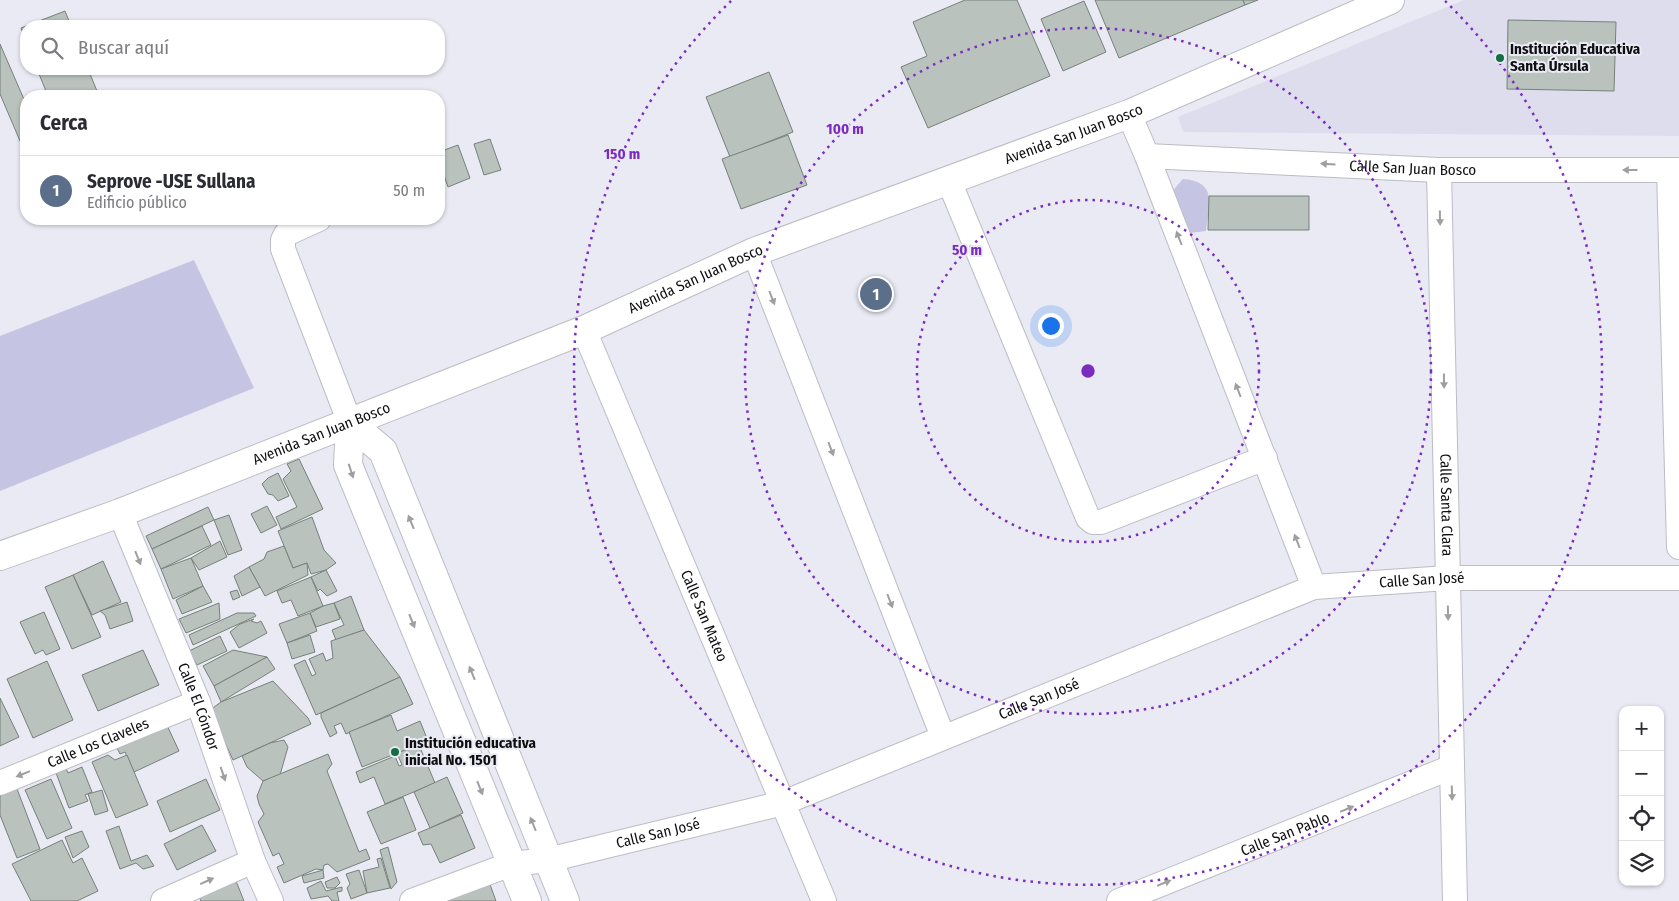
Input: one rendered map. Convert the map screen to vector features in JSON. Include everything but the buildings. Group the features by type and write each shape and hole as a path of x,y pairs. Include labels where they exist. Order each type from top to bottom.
{"street":[{"name":"Avenida San Juan Bosco","path":"0,556 120,513 584,330 754,252 1129,114 1390,0"},
{"path":"1129,114 1314,587"},
{"name":"Calle San Juan Bosco","path":"1147,156 1439,170 1674,170"},
{"name":"Calle Santa Clara","path":"1439,170 1455,901"},
{"path":"1674,170 1679,547"},
{"path":"949,181 1088,518 1093,522 1101,522 1265,458"},
{"path":"306,225 286,234 283,240 283,248 350,423 348,466 526,901"},
{"path":"754,252 943,737"},
{"name":"Calle San Mateo","path":"584,330 824,901"},
{"path":"350,423 383,451 565,901"},
{"name":"Calle El Cóndor","path":"120,513 198,702 253,861 271,901"},
{"name":"Calle San José","path":"412,901 511,864 548,860 783,803 1314,587 1448,578 1679,578"},
{"name":"Calle Los Claveles","path":"0,783 198,702"},
{"name":"Calle San Pablo","path":"1119,901 1452,767"},
{"path":"163,901 253,861"}],"shaded area":[{"name":"Institución Educativa Santa Úrsula","path":"1464,0 1679,0 1679,136 1183,132 1178,117"},
{"path":"1183,179 1202,185 1209,196 1206,231 1182,234 1170,198 1175,188"},
{"path":"194,260 254,388 0,491 0,336"}],"place":[{"name":"Institución Educativa Santa Úrsula","path":"1500,58"},
{"name":"Seprove -USE Sullana","path":"876,294"},
{"name":"Institución educativa inicial No. 1501","path":"395,752"}]}
